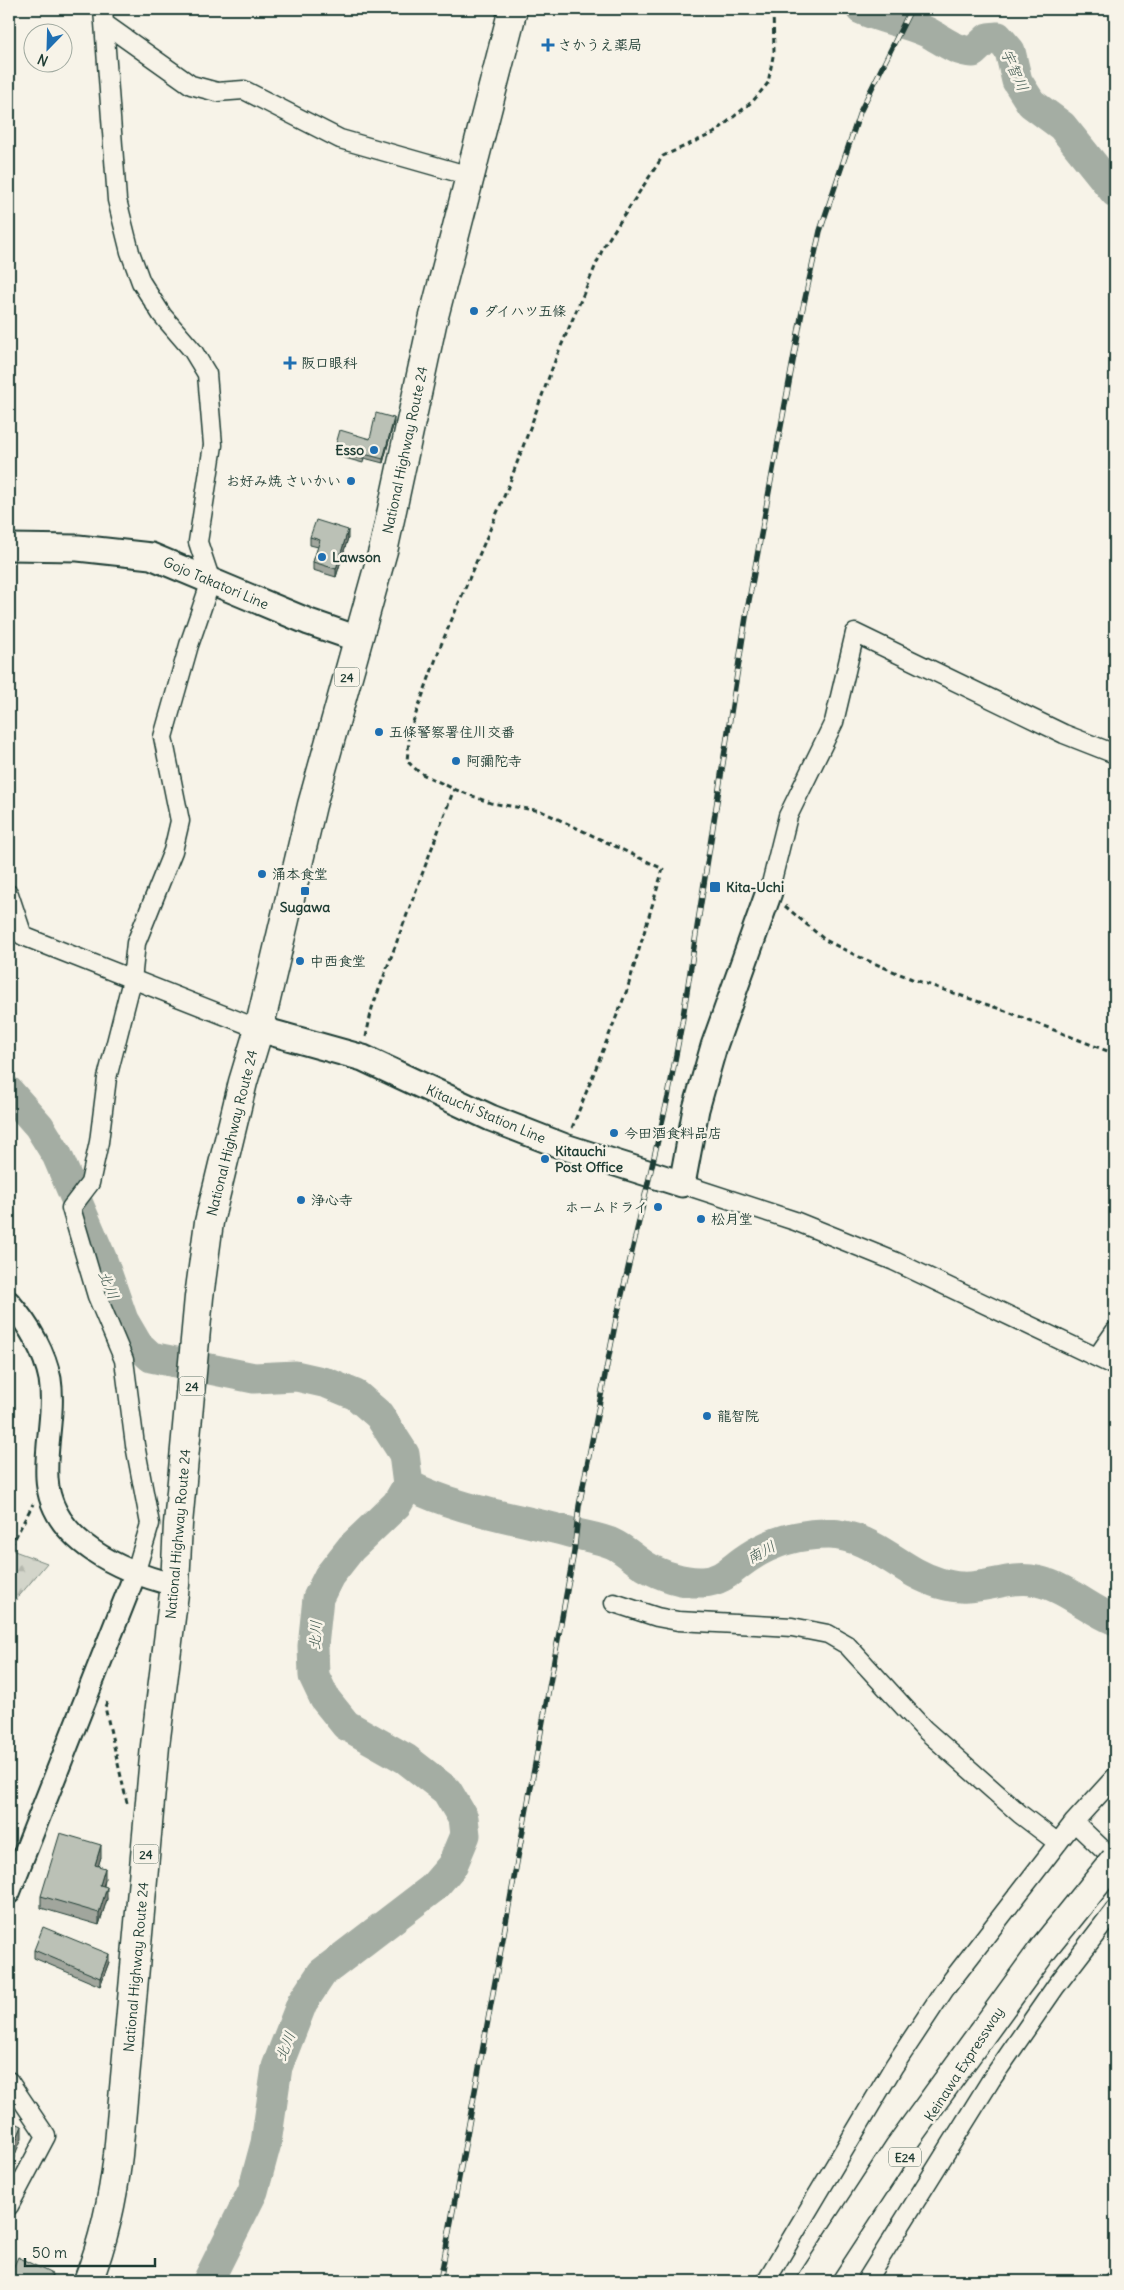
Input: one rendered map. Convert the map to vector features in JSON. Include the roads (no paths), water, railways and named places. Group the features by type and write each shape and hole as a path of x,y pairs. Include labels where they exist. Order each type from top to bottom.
{"highway":[{"name":"National Highway Route 24","path":"88,2281 105,2233 113,2198 149,1830 155,1746 175,1585 199,1297 210,1222 223,1160 259,1029 312,805 384,547 432,324 512,9"},
{"name":"Keinawa Expressway","path":"833,2281 895,2174 981,2035 1044,1948 1115,1861"},
{"path":"812,2281 899,2148 981,2035"}],"main road":[{"name":"Gojo Takatori Line","path":"9,547 78,548 151,556 309,622 358,639"},
{"path":"682,1184 696,1109 714,1046 768,892"},
{"name":"Kitauchi Station Line","path":"259,1029 362,1058 490,1118 565,1147 682,1184"}],"street":[{"path":"104,17 191,85 218,92 244,90 340,139 470,176"},
{"path":"9,1893 135,1574 150,1524 124,1360 97,1296 71,1208 90,1183 99,1142 107,1078 132,980 136,943 173,852 180,821 163,737 189,645 211,581 198,542 213,446 207,374 193,351 162,315 140,282 130,252 117,200 104,17"},
{"path":"768,892 788,816 834,722 855,633 1064,734 1115,754"},
{"path":"9,894 23,936 259,1029"},
{"path":"682,1184 795,1221 894,1261 1115,1366"},
{"path":"9,1302 21,1316 42,1351 50,1380 51,1410 46,1479 55,1511 71,1534 103,1557 135,1574 175,1585"},
{"path":"1097,1357 1115,1331"},
{"path":"614,1603 657,1618 678,1621 792,1627 828,1634 847,1645 924,1729 1020,1814 1058,1843"},
{"path":"766,2281 894,2066 945,1989 1074,1822 1115,1778"},
{"path":"1074,1822 1115,1861"},
{"path":"866,2281 991,2080 1056,1986 1115,1908"},
{"path":"9,2081 46,2136 9,2206"}],"waterway":[{"name":"宇智川","path":"861,9 927,32 954,47 966,51 973,52 988,38 998,37 1010,51 1017,81 1031,103 1062,126 1115,192"},
{"name":"北川","path":"9,1092 39,1126 57,1155 102,1260 123,1320 137,1344 151,1357 254,1378 296,1376 327,1383 356,1395 379,1415 404,1454 408,1485 397,1504 351,1548 329,1576 318,1598 313,1646 314,1676 325,1699 346,1725 406,1759 447,1791 463,1818 465,1835 452,1866 433,1888 322,1973 302,2003 277,2067 266,2143 253,2191 208,2281"},
{"name":"南川","path":"408,1485 447,1501 487,1513 608,1542 651,1569 680,1580 710,1581 728,1573 758,1551 777,1543 807,1535 828,1534 859,1540 924,1577 947,1585 970,1587 1018,1580 1037,1581 1048,1584 1115,1620"}],"railway":[{"path":"440,2281 574,1552 579,1506 616,1320 668,1097 682,1023 747,611 802,312 820,231 860,112 911,9"}],"place":[{"name":"さかうえ薬局","path":"548,45"},
{"name":"ダイハツ五條","path":"474,311"},
{"name":"阪口眼科","path":"290,363"},
{"name":"Esso","path":"374,450"},
{"name":"お好み焼 さいかい","path":"351,481"},
{"name":"Lawson","path":"322,557"},
{"name":"五條警察署住川交番","path":"379,732"},
{"name":"阿彌陀寺","path":"456,761"},
{"name":"涌本食堂","path":"262,874"},
{"name":"Kita-Uchi","path":"715,887"},
{"name":"Sugawa","path":"305,891"},
{"name":"中西食堂","path":"300,961"},
{"name":"今田酒食料品店","path":"614,1133"},
{"name":"Kitauchi Post Office","path":"545,1159"},
{"name":"浄心寺","path":"301,1200"},
{"name":"ホームドライ","path":"658,1207"},
{"name":"松月堂","path":"701,1219"},
{"name":"龍智院","path":"707,1416"}]}
